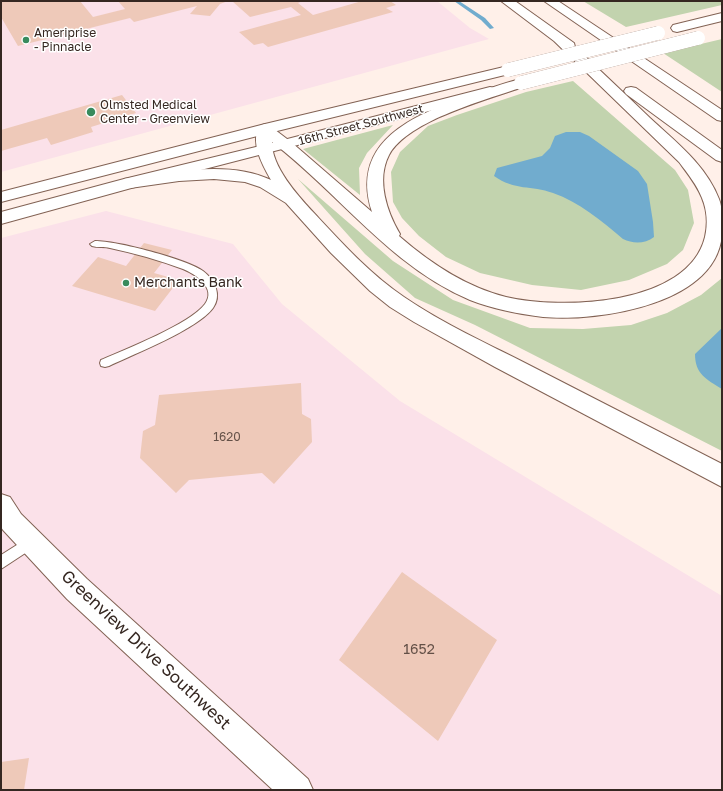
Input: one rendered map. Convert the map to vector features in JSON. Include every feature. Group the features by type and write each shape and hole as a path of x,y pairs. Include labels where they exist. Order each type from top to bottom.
{"main road":[{"path":"507,1 722,157"},
{"path":"550,1 722,117"},
{"name":"16th Street Southwest","path":"1,197 265,129 722,17"},
{"path":"265,129 286,145 400,248 417,262 455,286 499,302 548,310 599,307 636,300 666,290 699,267 708,254 716,228 716,216 712,200 698,174 686,159 557,37"},
{"name":"16th Street Southwest","path":"1,218 130,183 286,145 521,83 704,37"},
{"path":"400,248 382,220 375,191 378,162 383,152 401,133 423,120 521,83"},
{"path":"265,129 264,150 273,170 293,201 337,249 377,286 397,302 421,318 722,476"},
{"path":"130,183 182,176 238,176 261,182 293,201"},
{"name":"Greenview Drive Southwest","path":"1,505 12,522 77,589 297,790"}],"lane":[{"path":"95,244 108,244 184,266 206,278 214,295 209,306 200,315 106,363"},
{"path":"1,563 31,542"}],"shaded area":[{"path":"1,1 437,1 470,28 489,39 1,172"},
{"path":"106,211 233,244 282,304 400,401 722,596 722,790 1,790 1,238"}],"green space":[{"path":"583,1 722,1 722,5 626,27"},
{"path":"722,39 722,92 663,53"},
{"path":"573,81 675,170 688,190 694,223 683,250 667,264 629,280 581,290 532,285 480,273 446,257 419,236 402,218 393,202 391,172 400,152 428,126 526,92"},
{"path":"393,125 367,153 359,168 360,195 303,149"},
{"path":"298,179 393,261 453,300 530,328 583,329 631,325 667,313 701,295 722,278 722,451 475,325 415,298 365,254"}],"water":[{"path":"566,132 580,132 589,136 638,171 647,184 654,237 643,242 627,241 572,201 553,193 509,184 494,176 497,168 542,156 550,148 555,136"},
{"path":"722,328 722,389 702,375 697,366 695,354"}],"building":[{"path":"1,1 80,1 93,17 125,9 118,1 228,1 220,4 210,16 190,14 197,6 134,22 130,18 18,46 1,17"},
{"path":"232,1 303,1 298,3 313,15 362,1 390,1 396,5 386,8 393,12 268,47 263,43 254,45 239,32 301,15 291,7 250,17"},
{"path":"122,95 136,113 91,127 93,132 51,145 47,138 1,151 1,130"},
{"name":"Merchants Bank","path":"144,243 172,250 154,273 179,280 155,311 72,286 98,257 126,266"},
{"path":"301,383 302,414 311,419 312,442 274,484 262,473 189,480 176,493 140,458 143,431 155,425 159,395"},
{"path":"402,572 497,640 438,741 339,660"},
{"path":"29,758 24,790 1,790 1,762"}],"waterway":[{"path":"456,1 483,19 492,28"}],"place":[{"name":"Ameriprise - Pinnacle","path":"26,40"},
{"name":"Olmsted Medical Center - Greenview","path":"91,112"},
{"name":"Merchants Bank","path":"126,283"}]}
